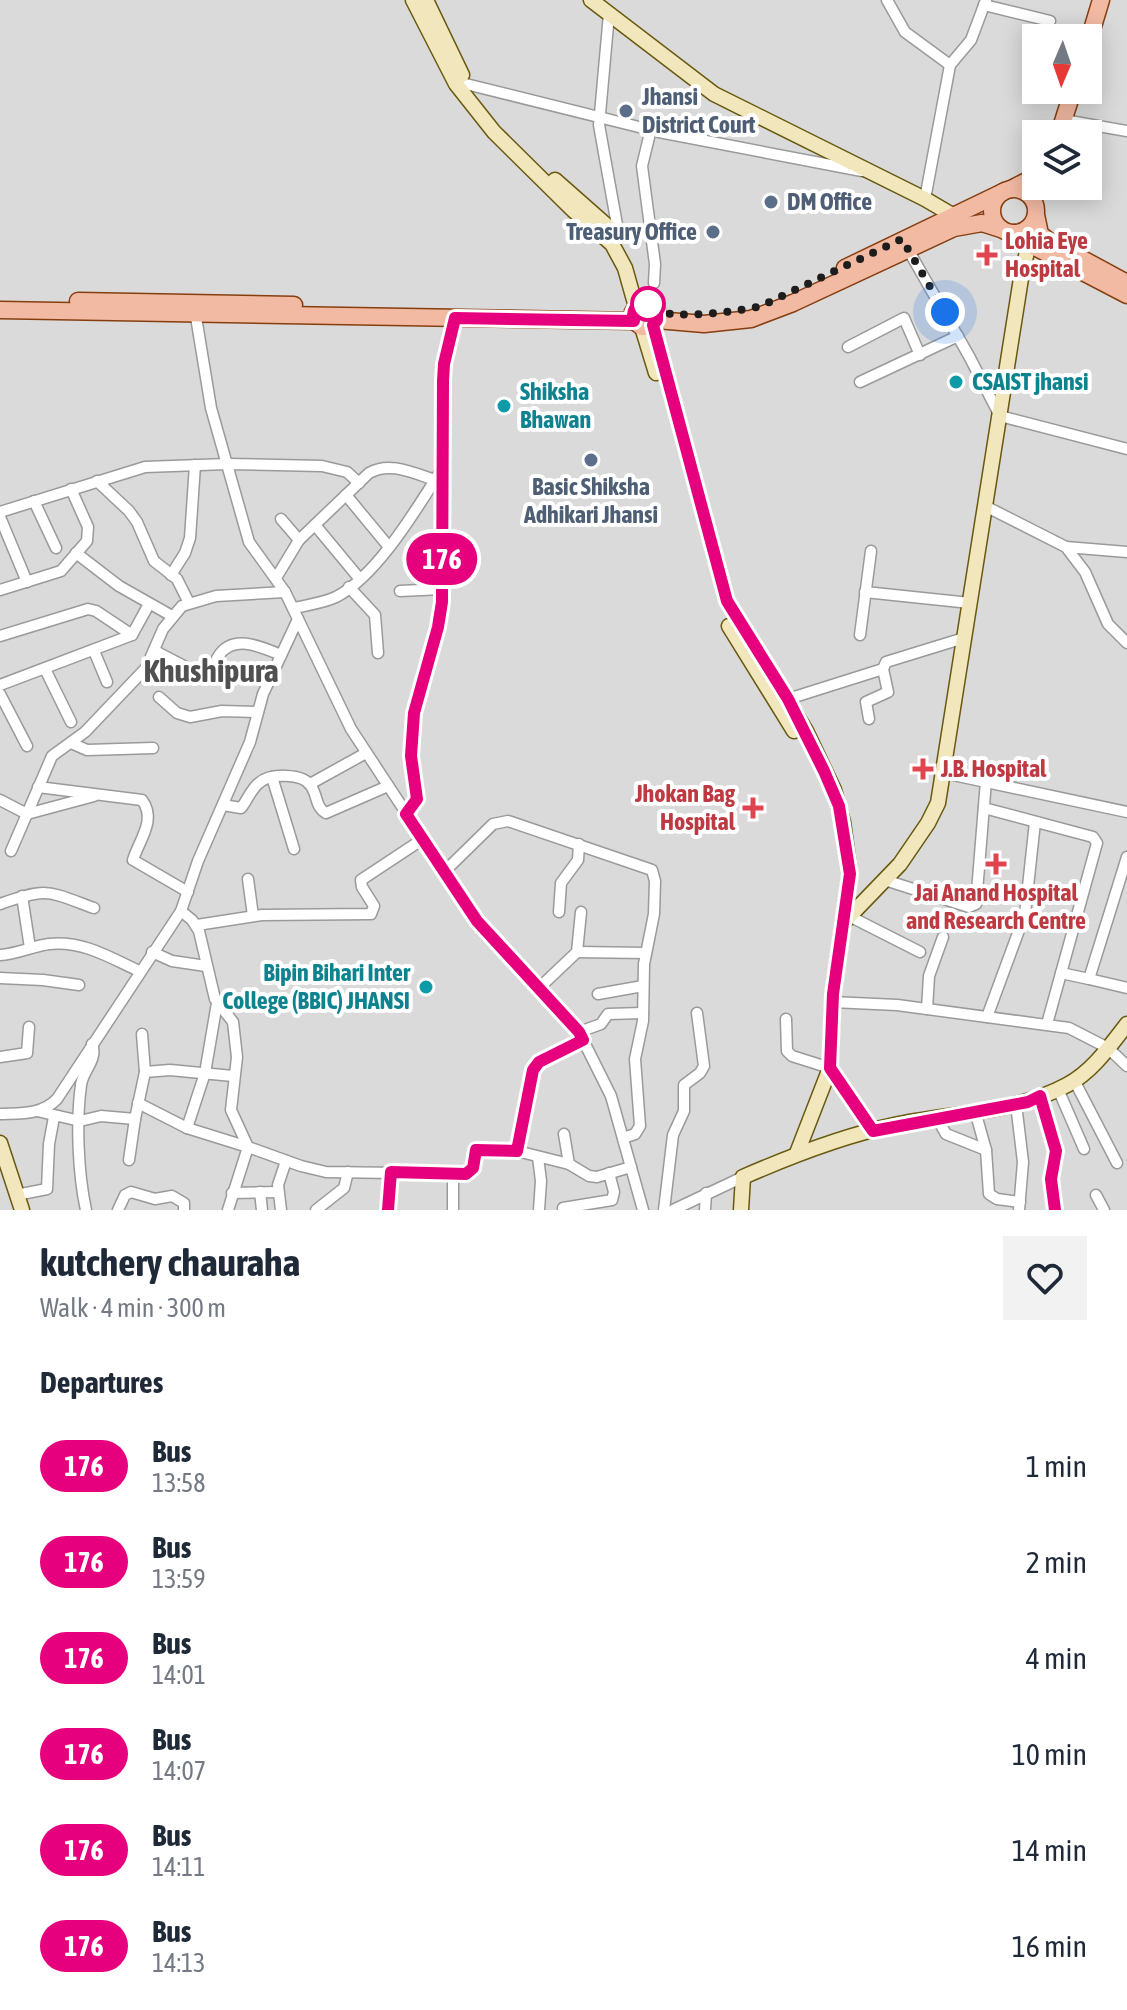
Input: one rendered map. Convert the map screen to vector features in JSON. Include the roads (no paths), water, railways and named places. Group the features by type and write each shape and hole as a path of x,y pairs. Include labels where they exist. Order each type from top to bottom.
{"main road":[{"path":"1094,24 1101,0"},
{"path":"905,244 1022,183"},
{"path":"1127,283 1040,234 1030,195 1016,189 997,197 993,217 1008,231 1127,295"},
{"path":"0,300 455,318 717,313 761,306 905,244 969,224 982,223 1008,231 1029,228 1039,200"},
{"path":"0,310 457,310 645,316"}],"street":[{"path":"413,0 461,84 515,144 616,240"},
{"path":"426,0 461,84"},
{"path":"591,0 714,94 954,216"},
{"path":"887,0 905,32 950,65"},
{"path":"925,199 950,65 971,40 985,2 1050,21"},
{"path":"609,14 600,115 616,240 645,316 727,601 788,699 828,778 839,806 850,864 846,920 832,1002 830,1068 797,1153"},
{"path":"461,84 651,129 868,172"},
{"path":"651,129 642,166 655,264 654,283"},
{"path":"1102,129 1127,131"},
{"path":"905,244 1000,416 1127,449"},
{"path":"846,920 885,880 928,823 938,803 1022,272 1029,244"},
{"path":"194,308 211,408 249,542 285,592 351,729 477,921 581,1036 611,1096 643,1210"},
{"path":"645,316 715,596 727,622 814,766 833,819 847,897"},
{"path":"406,814 417,799 411,756 414,713 439,624 444,364 455,318"},
{"path":"848,347 904,318 920,355"},
{"path":"860,382 958,336"},
{"path":"27,582 0,514 97,481 145,467 227,464 322,466 347,472 359,483"},
{"path":"171,575 185,553 190,538 195,465"},
{"path":"276,578 299,540 369,473 394,467 435,480"},
{"path":"0,1114 37,1111 51,1106 57,1099 181,911 198,861 250,742 263,694 296,614 333,598 359,578 389,547 443,467"},
{"path":"97,481 129,511 154,561 181,585 189,603"},
{"path":"0,590 61,571 87,541 90,532 71,489"},
{"path":"346,495 389,547"},
{"path":"34,501 56,548"},
{"path":"985,506 1066,547 1127,552"},
{"path":"281,519 299,540"},
{"path":"315,525 359,578"},
{"path":"1066,547 1085,572 1108,624 1127,643"},
{"path":"860,635 871,551"},
{"path":"76,553 149,604 172,616"},
{"path":"349,587 375,615 378,653"},
{"path":"400,591 442,589"},
{"path":"11,851 52,756 85,732 146,668 172,616 189,603 216,596 285,592"},
{"path":"865,592 970,603"},
{"path":"0,685 132,635 149,604"},
{"path":"0,636 88,609 132,635"},
{"path":"788,699 883,669 889,660 964,638"},
{"path":"155,651 203,676 209,673 220,653 230,646 249,643 281,655"},
{"path":"94,651 107,682"},
{"path":"45,669 71,722"},
{"path":"869,719 866,702 888,692 883,669"},
{"path":"0,694 27,746"},
{"path":"159,697 177,713 190,717 222,711 258,712"},
{"path":"71,743 87,750 153,748"},
{"path":"310,784 366,753"},
{"path":"944,773 1127,812"},
{"path":"223,805 241,808 256,785 272,777 303,779 310,784 319,808 326,813 388,786"},
{"path":"272,777 294,849"},
{"path":"885,880 969,907 976,904 986,781"},
{"path":"38,787 138,799 145,803 148,822 133,860 188,892"},
{"path":"0,800 27,814 100,794"},
{"path":"984,808 1096,839 1097,847 1047,1024"},
{"path":"445,871 499,821 508,821 652,870 655,881 654,914 646,953 643,1013 635,1059 640,1126 635,1134 623,1138"},
{"path":"987,1017 1025,914 1035,822"},
{"path":"197,925 253,916 371,914 374,906 361,880 423,839"},
{"path":"559,912 561,883 578,860 579,844"},
{"path":"1089,979 1127,857"},
{"path":"248,879 253,916"},
{"path":"0,904 45,891 94,908"},
{"path":"979,894 1026,898"},
{"path":"22,896 30,948"},
{"path":"181,911 197,925 217,1003 205,1073 187,1128"},
{"path":"538,989 577,952 581,912"},
{"path":"1025,914 1074,927"},
{"path":"846,920 920,952"},
{"path":"927,1009 929,976 943,937"},
{"path":"0,955 54,943 72,944 90,948 139,971"},
{"path":"152,952 172,961 206,966"},
{"path":"577,952 646,953"},
{"path":"1061,973 1127,988"},
{"path":"0,978 79,985"},
{"path":"598,994 643,986"},
{"path":"832,1002 897,1005 1047,1024 1081,1033 1108,1048 1127,1066"},
{"path":"217,1003 229,1015 235,1030 237,1057 233,1076 233,1116 248,1147 228,1210"},
{"path":"517,1151 533,1070 539,1062 601,1024 608,1014 643,1013"},
{"path":"664,1210 673,1135 684,1111 684,1085 704,1066 697,1013"},
{"path":"786,1019 787,1051 792,1056 830,1068 873,1131"},
{"path":"673,1210 797,1153 873,1131 1016,1104 1058,1089 1074,1080 1108,1048 1127,1024"},
{"path":"0,1057 27,1053 29,1027"},
{"path":"129,1160 145,1072 142,1034"},
{"path":"86,1210 79,1163 80,1121 82,1079 93,1058 92,1044"},
{"path":"145,1072 170,1070 233,1076"},
{"path":"1074,1080 1117,1163"},
{"path":"1058,1089 1084,1149"},
{"path":"1040,1096 1056,1151 1051,1179 1055,1210"},
{"path":"138,1103 187,1128 310,1169 471,1172 473,1154 480,1148 517,1151 569,1164 589,1176 631,1167"},
{"path":"975,1111 986,1150 989,1194 1019,1206 1023,1162 1016,1104"},
{"path":"37,1111 80,1121 101,1116 135,1119"},
{"path":"0,1143 19,1206 47,1189 54,1117"},
{"path":"937,1118 946,1134 986,1150"},
{"path":"564,1134 569,1164"},
{"path":"538,1157 541,1181 539,1210"},
{"path":"281,1210 278,1192 286,1161"},
{"path":"316,1210 344,1188 348,1172"},
{"path":"388,1210 391,1172"},
{"path":"563,1208 612,1200 614,1192 609,1173"},
{"path":"453,1174 453,1210"},
{"path":"741,1210 743,1177"},
{"path":"118,1210 128,1192 152,1205 172,1196 184,1203 184,1210"},
{"path":"260,1192 262,1210"},
{"path":"232,1193 278,1192"},
{"path":"705,1210 706,1193"},
{"path":"1096,1195 1104,1210"}],"place":[{"name":"Jhansi District Court","path":"626,111"},
{"name":"DM Office","path":"771,202"},
{"name":"Treasury Office","path":"713,232"},
{"name":"Lohia Eye Hospital","path":"987,255"},
{"name":"CSAIST jhansi","path":"956,382"},
{"name":"Shiksha Bhawan","path":"504,406"},
{"name":"Basic Shiksha Adhikari Jhansi","path":"591,460"},
{"name":"J.B. Hospital","path":"923,769"},
{"name":"Jhokan Bag Hospital","path":"753,808"},
{"name":"Jai Anand Hospital and Research Centre","path":"996,864"},
{"name":"Bipin Bihari Inter College (BBIC) JHANSI","path":"426,987"}],"district":[{"name":"Khushipura","path":"211,671"}]}
